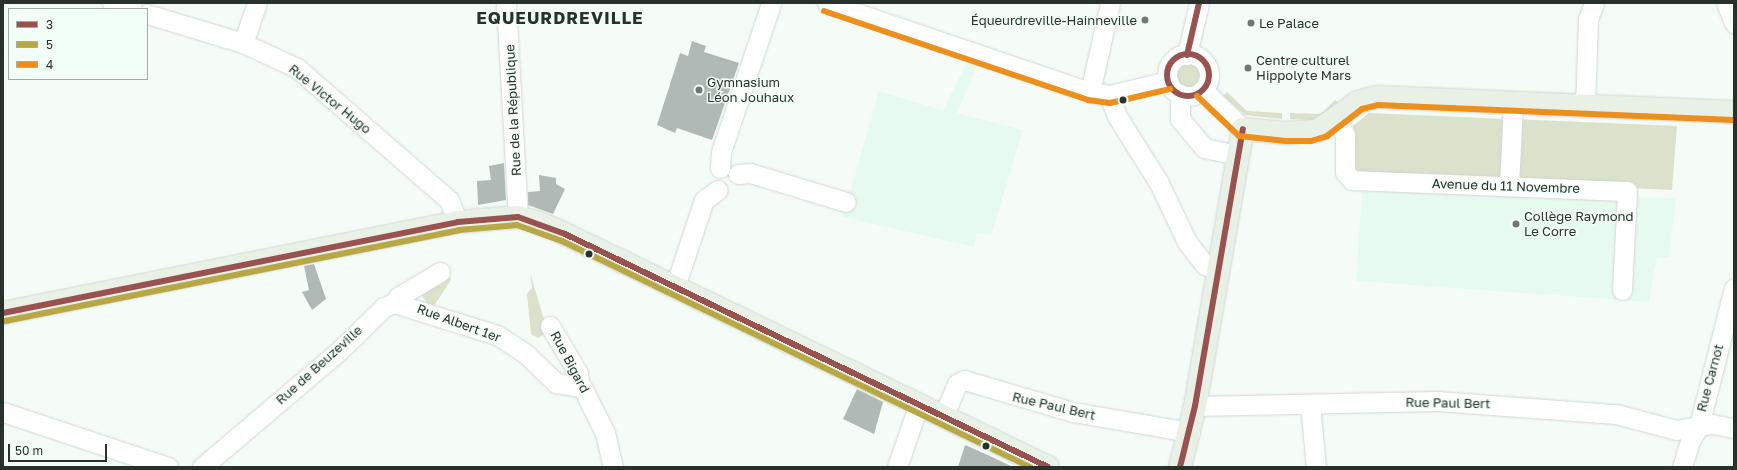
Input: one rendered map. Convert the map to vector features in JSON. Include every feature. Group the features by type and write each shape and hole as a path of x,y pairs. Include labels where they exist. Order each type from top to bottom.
{"main road":[{"path":"1180,467 1190,432 1195,406 1217,270 1243,129 1310,133 1324,129 1358,102 1371,98 1585,106 1733,114"},
{"path":"3,313 458,222 518,217 542,223 918,406 1048,467"}],"street":[{"path":"112,3 129,8"},
{"path":"243,44 257,3"},
{"name":"Rue de la République","path":"506,3 518,217"},
{"path":"720,168 733,168 738,174 739,183 734,190 726,193 718,190 713,178 720,168 721,152 771,3"},
{"path":"827,3 1090,92 1109,95 1174,88 1192,96 1203,90 1209,77 1206,64 1200,58 1187,54 1171,63 1174,88 1180,119 1204,148 1237,155"},
{"path":"1090,92 1110,3"},
{"path":"1187,54 1199,3"},
{"path":"1585,106 1588,19 1594,3"},
{"path":"1726,3 1734,22"},
{"name":"Rue Victor Hugo","path":"148,14 243,44 297,68 449,200 458,222"},
{"path":"1203,90 1243,129"},
{"path":"1109,95 1117,116 1159,183 1191,248 1205,265 1217,270"},
{"path":"1509,186 1513,103"},
{"name":"Avenue du 11 Novembre","path":"1337,119 1345,135 1345,172 1352,180 1627,190 1622,290"},
{"path":"738,174 750,173 846,202"},
{"path":"675,287 704,200 718,190"},
{"name":"Rue de Beuzeville","path":"202,467 341,349 384,307 394,303 398,297 440,272"},
{"name":"Rue Carnot","path":"1682,467 1690,441 1699,426 1734,288"},
{"name":"Rue Albert 1er","path":"394,303 497,335 526,354 556,383 579,385"},
{"name":"Rue Bigard","path":"550,326 578,373 579,385 597,413 613,467"},
{"name":"Rue Paul Bert","path":"943,417 957,384 964,380 1072,412 1190,432"},
{"name":"Rue Paul Bert","path":"1195,406 1437,401 1616,414 1676,430 1711,424 1734,428"},
{"path":"1310,404 1316,467"},
{"path":"897,467 918,406"},
{"path":"3,412 74,433 168,467"}],"shaded area":[{"path":"967,62 977,66 957,113 1023,130 991,236 977,233 974,247 843,217 879,91 943,110"},
{"path":"1189,63 1198,67 1202,76 1198,85 1189,89 1180,85 1176,76 1180,67"},
{"path":"1227,92 1247,111 1282,113 1282,119 1245,115 1223,96"},
{"path":"1335,100 1340,105 1316,120 1290,119 1290,113 1321,114"},
{"path":"1369,113 1677,126 1672,190 1352,175 1353,126"},
{"name":"Collège Raymond Le Corre","path":"1362,191 1676,198 1669,258 1657,257 1649,302 1356,281"},
{"path":"446,272 451,280 434,306 427,303 420,293 442,284"},
{"path":"530,273 546,326 543,335 538,338 531,334 527,294 532,287"}],"building":[{"name":"Gymnasium Léon Jouhaux","path":"692,41 706,46 704,52 739,63 712,140 677,128 675,133 657,125 680,53 688,56"},
{"path":"504,163 506,200 478,205 477,181 491,180 489,166"},
{"path":"539,175 556,178 556,184 565,189 553,214 528,205 528,192 540,191"},
{"path":"314,264 326,299 312,310 302,292 309,290 304,266"},
{"path":"857,389 883,402 874,434 843,419"},
{"path":"965,445 990,456 1013,467 958,467"}],"transit line":[{"name":"3","path":"1187,55 1199,3"},
{"name":"4","path":"824,11 1088,100 1110,103 1170,89"},
{"name":"3","path":"1188,54 1203,60 1209,75 1203,90 1188,96 1173,90 1167,75 1173,60 1188,54"},
{"name":"4","path":"1197,96 1239,136 1286,141 1311,141 1327,136 1362,109 1378,105 1734,120"},
{"name":"3","path":"1180,467 1195,406 1243,129"},
{"name":"3","path":"3,313 458,222 518,217 565,234 1048,467"},
{"name":"5","path":"5,321 459,230 517,225 562,241 1030,467"}],"place":[{"name":"Équeurdreville-Hainneville","path":"1145,20"},
{"name":"Le Palace","path":"1251,23"},
{"name":"Centre culturel Hippolyte Mars","path":"1248,68"},
{"name":"Gymnasium Léon Jouhaux","path":"699,90"},
{"name":"Collège Raymond Le Corre","path":"1516,224"}],"district":[{"name":"EQUEURDREVILLE","path":"560,18"}]}
